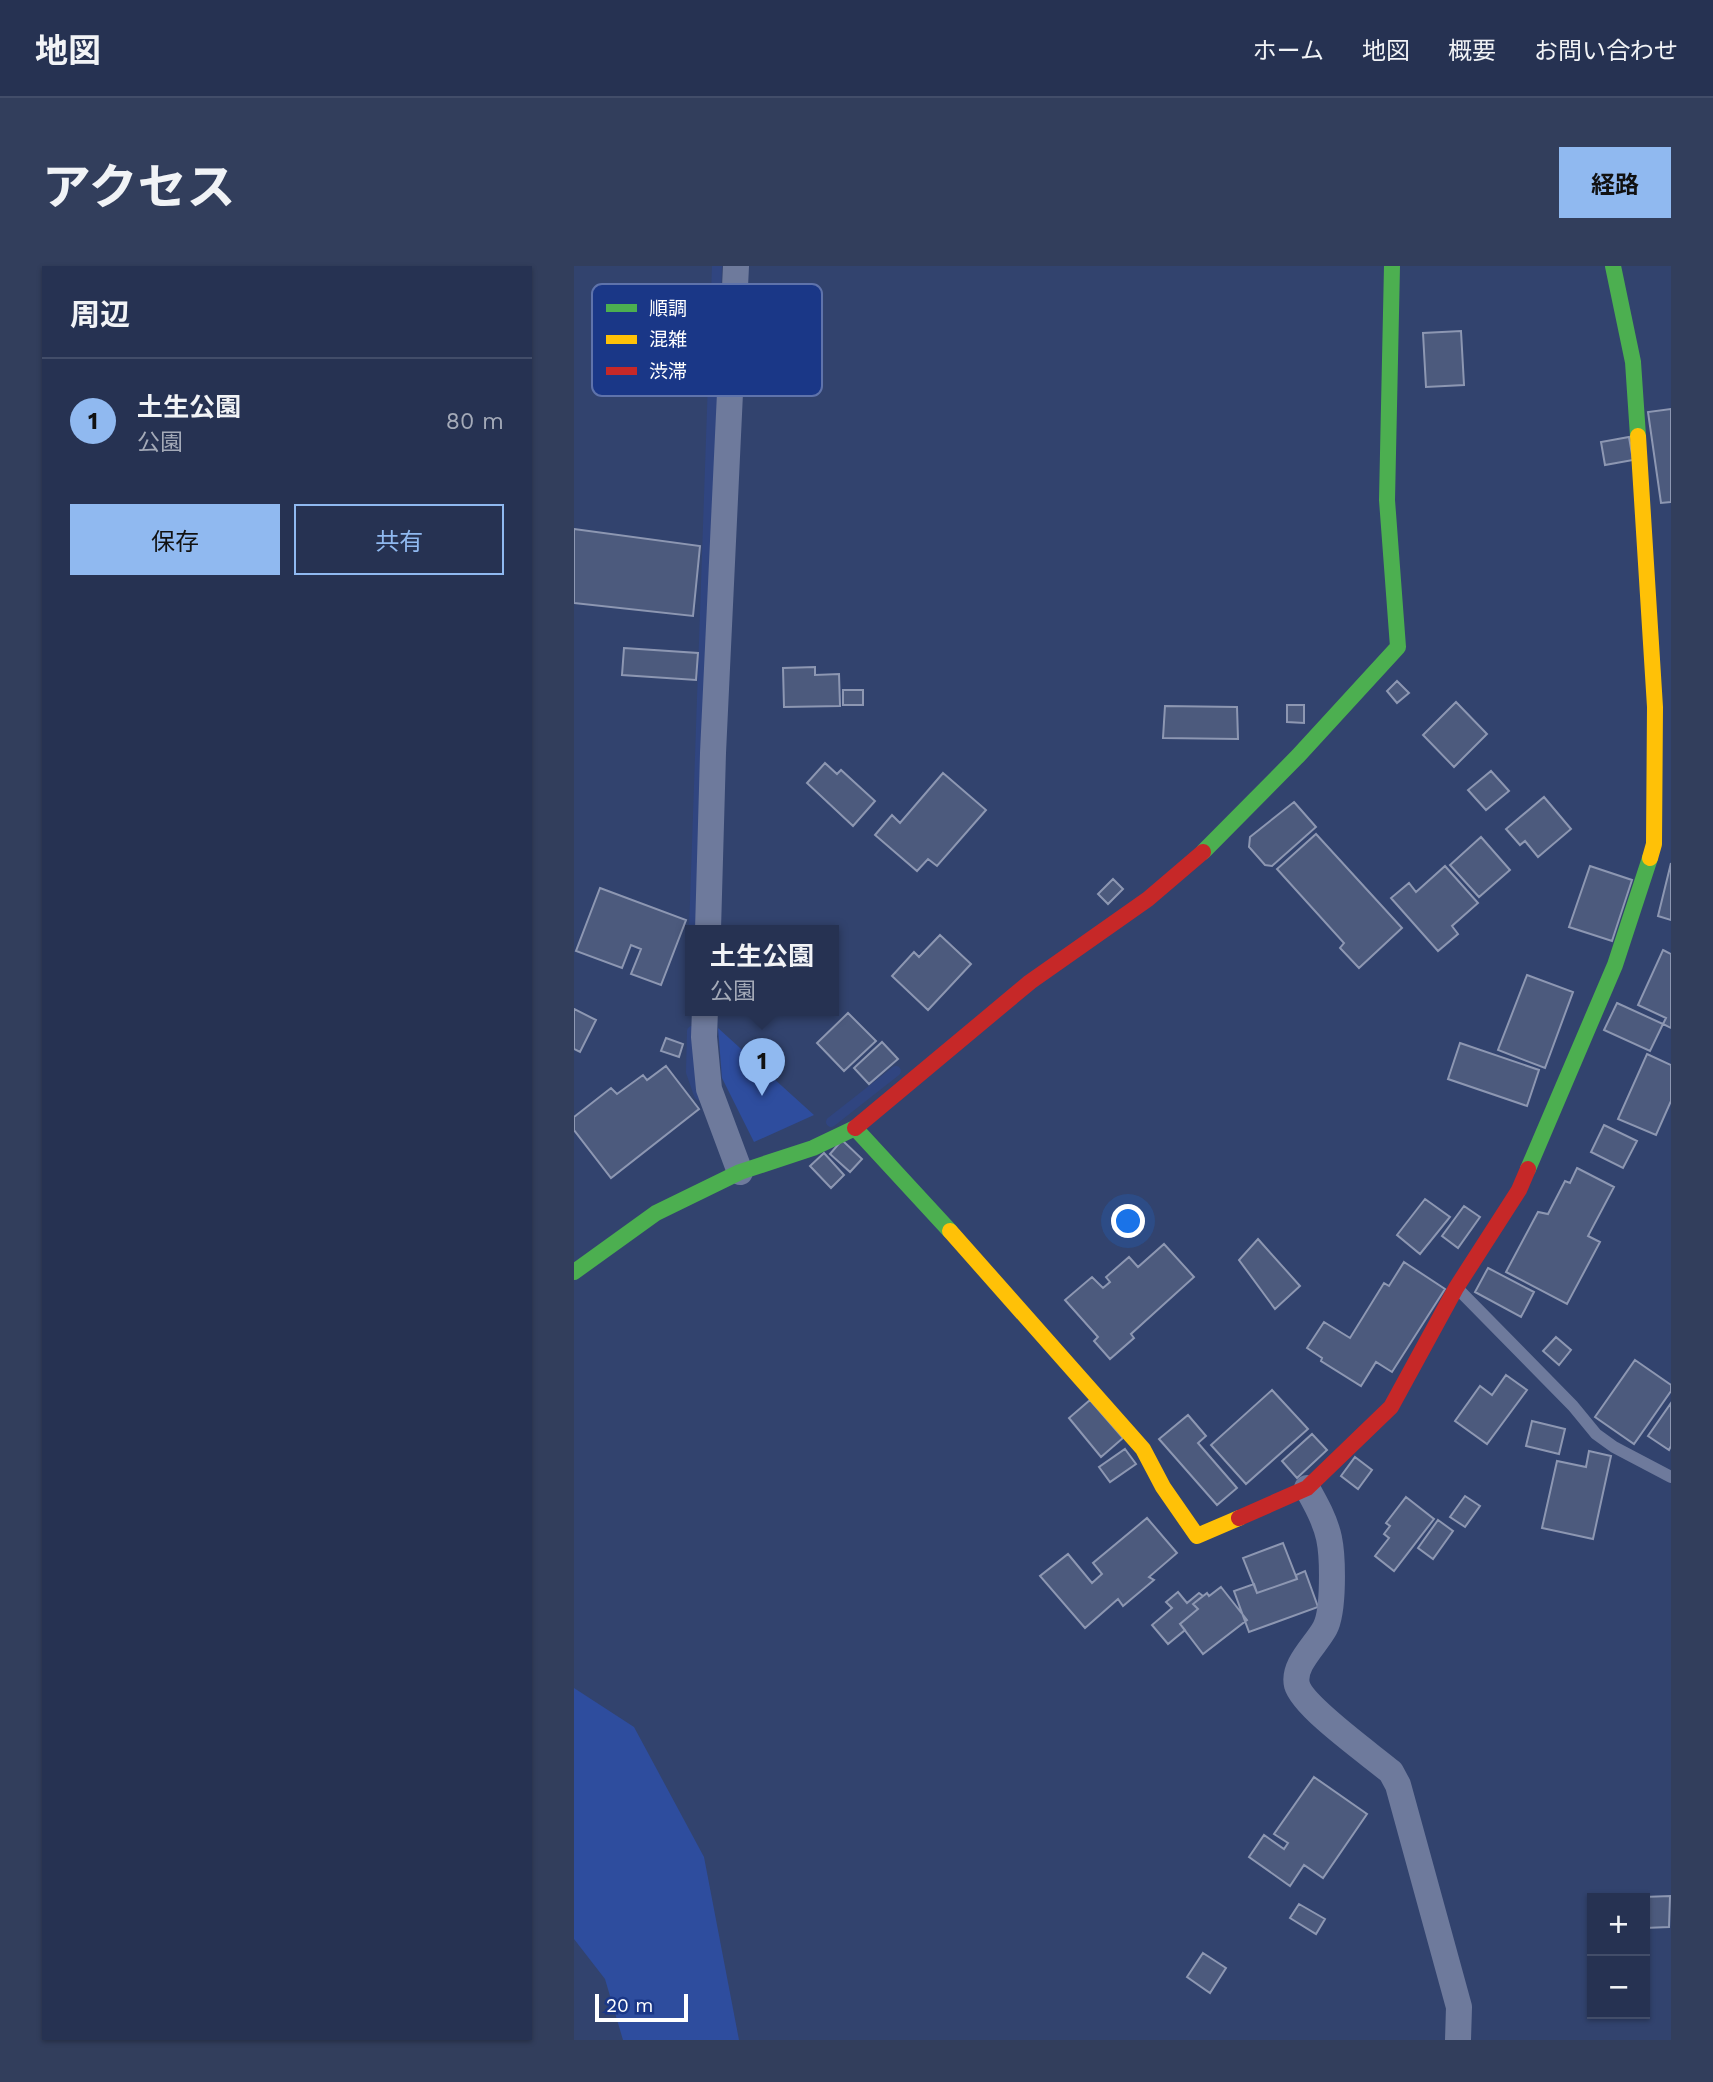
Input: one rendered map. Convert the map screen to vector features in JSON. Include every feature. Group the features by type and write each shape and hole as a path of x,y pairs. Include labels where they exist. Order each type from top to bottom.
{"street":[{"path":"735,284 736,266"},
{"path":"574,1272 656,1213 737,1165 813,1148 855,1128 1030,982 1148,899 1199,856 1298,756 1398,646 1387,500 1392,266"},
{"path":"855,1128 928,1206 1143,1450 1163,1487 1197,1536 1307,1488 1391,1407 1456,1288 1520,1190 1615,965 1654,844 1655,707 1633,362 1614,266"},
{"path":"708,925 713,752 730,396"},
{"path":"705,1016 709,1089 737,1165"},
{"path":"1307,1488 1321,1514 1329,1540 1331,1596 1330,1614 1325,1628 1296,1672 1297,1687 1314,1708 1391,1772 1398,1785 1459,2007 1458,2040"}],"lane":[{"path":"1456,1288 1573,1406 1596,1434 1614,1447 1671,1477"}],"shaded area":[{"path":"718,1028 814,1115 754,1142 722,1078"},
{"path":"574,1688 634,1727 704,1857 739,2040 623,2040 605,1979 574,1939"}],"building":[{"path":"1461,331 1464,385 1426,387 1423,333"},
{"path":"1671,409 1671,502 1661,503 1648,412"},
{"path":"1629,437 1633,460 1605,465 1601,442"},
{"path":"574,529 700,546 693,616 574,603"},
{"path":"624,648 698,653 696,680 622,675"},
{"path":"815,667 815,675 839,674 840,706 784,707 783,668"},
{"path":"1397,681 1409,693 1397,703 1387,691"},
{"path":"843,690 863,690 863,705 843,705"},
{"path":"1456,702 1487,734 1454,767 1423,735"},
{"path":"1287,705 1304,705 1304,723 1287,722"},
{"path":"1165,706 1237,707 1238,739 1163,738"},
{"path":"825,763 837,774 841,770 875,801 853,826 807,783"},
{"path":"1491,771 1509,791 1486,810 1468,790"},
{"path":"943,773 986,810 937,866 928,859 917,871 875,835 892,815 900,823"},
{"path":"1544,797 1571,829 1538,857 1525,841 1520,845 1506,829"},
{"path":"1294,802 1316,827 1272,866 1265,865 1249,847 1250,837"},
{"path":"1316,834 1402,928 1359,968 1340,948 1344,943 1277,869"},
{"path":"1481,837 1510,870 1479,897 1450,865"},
{"path":"1671,863 1671,920 1658,916"},
{"path":"1445,866 1478,903 1452,926 1458,934 1438,951 1391,898 1409,883 1416,892"},
{"path":"1590,866 1632,880 1612,941 1569,927"},
{"path":"1113,879 1123,889 1108,904 1098,894"},
{"path":"600,888 686,920 661,985 631,974 641,949 631,945 622,968 576,951"},
{"path":"940,935 971,964 928,1010 892,976 914,952 919,957"},
{"path":"1663,950 1671,954 1671,1028 1663,1024 1666,1018 1638,1005"},
{"path":"1527,975 1573,992 1545,1068 1498,1050"},
{"path":"1617,1003 1663,1024 1650,1051 1604,1030"},
{"path":"574,1009 596,1020 580,1052 574,1049"},
{"path":"848,1013 876,1041 844,1071 817,1043"},
{"path":"666,1038 683,1044 679,1057 661,1051"},
{"path":"882,1042 898,1059 869,1084 854,1068"},
{"path":"1460,1043 1539,1070 1527,1106 1448,1079"},
{"path":"1647,1054 1671,1065 1671,1101 1656,1135 1618,1119"},
{"path":"666,1066 699,1109 611,1178 574,1130 574,1117 611,1088 617,1094 643,1075 647,1080"},
{"path":"1604,1125 1637,1141 1623,1168 1591,1152"},
{"path":"842,1140 862,1159 850,1172 830,1154"},
{"path":"824,1153 844,1175 831,1188 810,1166"},
{"path":"1577,1168 1614,1187 1588,1236 1600,1242 1567,1304 1506,1272 1538,1212 1548,1214 1565,1181 1570,1183"},
{"path":"1425,1199 1450,1217 1420,1254 1397,1235"},
{"path":"1464,1206 1480,1217 1458,1248 1442,1236"},
{"path":"1258,1239 1300,1286 1275,1309 1239,1260"},
{"path":"1164,1244 1194,1277 1131,1334 1134,1338 1110,1359 1094,1341 1098,1337 1065,1300 1092,1277 1103,1288 1110,1282 1106,1277 1129,1257 1138,1267"},
{"path":"1404,1262 1445,1289 1392,1372 1376,1362 1361,1386 1321,1361 1322,1358 1307,1348 1324,1322 1350,1338 1384,1283 1389,1286"},
{"path":"1488,1268 1534,1292 1521,1317 1475,1292"},
{"path":"1556,1337 1571,1350 1559,1365 1543,1351"},
{"path":"1635,1360 1671,1385 1671,1391 1634,1444 1595,1417"},
{"path":"1506,1375 1527,1390 1487,1444 1455,1421 1480,1386 1492,1395"},
{"path":"1272,1390 1308,1429 1246,1484 1211,1445"},
{"path":"1090,1400 1123,1438 1101,1457 1069,1418"},
{"path":"1671,1403 1671,1446 1669,1450 1648,1436"},
{"path":"1188,1415 1206,1436 1198,1443 1237,1488 1217,1505 1159,1439"},
{"path":"1532,1421 1565,1429 1559,1454 1526,1446"},
{"path":"1312,1434 1327,1450 1297,1478 1282,1461"},
{"path":"1125,1449 1136,1464 1110,1482 1099,1467"},
{"path":"1589,1451 1611,1456 1593,1539 1542,1528 1557,1461 1586,1467"},
{"path":"1355,1457 1372,1470 1358,1489 1341,1476"},
{"path":"1465,1496 1480,1506 1465,1527 1450,1517"},
{"path":"1406,1497 1434,1519 1394,1571 1375,1556 1389,1538 1384,1534 1390,1526 1386,1523"},
{"path":"1147,1518 1177,1553 1149,1577 1154,1580 1123,1606 1118,1599 1085,1628 1040,1576 1068,1554 1092,1583 1102,1574 1093,1563"},
{"path":"1438,1520 1453,1531 1433,1559 1418,1548"},
{"path":"1283,1543 1297,1579 1257,1593 1243,1558"},
{"path":"1305,1571 1318,1607 1249,1632 1234,1591 1254,1584 1257,1593 1297,1579 1296,1575"},
{"path":"1221,1587 1247,1620 1203,1654 1180,1624 1198,1609 1193,1604 1207,1593 1209,1596"},
{"path":"1178,1592 1187,1603 1199,1593 1203,1596 1193,1604 1198,1609 1180,1624 1185,1630 1168,1644 1152,1625 1172,1608 1166,1602"},
{"path":"1314,1777 1367,1814 1323,1878 1304,1865 1290,1886 1249,1857 1264,1835 1284,1849 1288,1843 1274,1834"},
{"path":"1670,1896 1669,1927 1650,1928 1650,1897"},
{"path":"1299,1904 1325,1919 1316,1934 1290,1918"},
{"path":"1203,1953 1226,1968 1210,1993 1187,1977"}],"waterway":[{"path":"716,284 717,266"},
{"path":"694,925 712,396"},
{"path":"692,1031 691,1072 699,1095"},
{"path":"831,1122 896,1071"}],"traffic: fast":[{"path":"1203,852 1298,756 1398,647 1387,500 1392,266"},
{"path":"1613,266 1633,362 1638,436"},
{"path":"1528,1169 1615,965 1650,858"},
{"path":"574,1272 656,1213 740,1172 813,1148 855,1128 950,1231"}],"traffic: slow":[{"path":"1638,436 1655,707 1654,844 1650,858"},
{"path":"950,1231 1143,1449 1163,1487 1197,1536 1239,1518"}],"traffic: jam":[{"path":"855,1128 1030,982 1148,899 1203,852"},
{"path":"1239,1518 1307,1488 1391,1407 1456,1288 1519,1190 1528,1169"}],"place":[{"name":"土生公園","path":"762,1096"}]}
